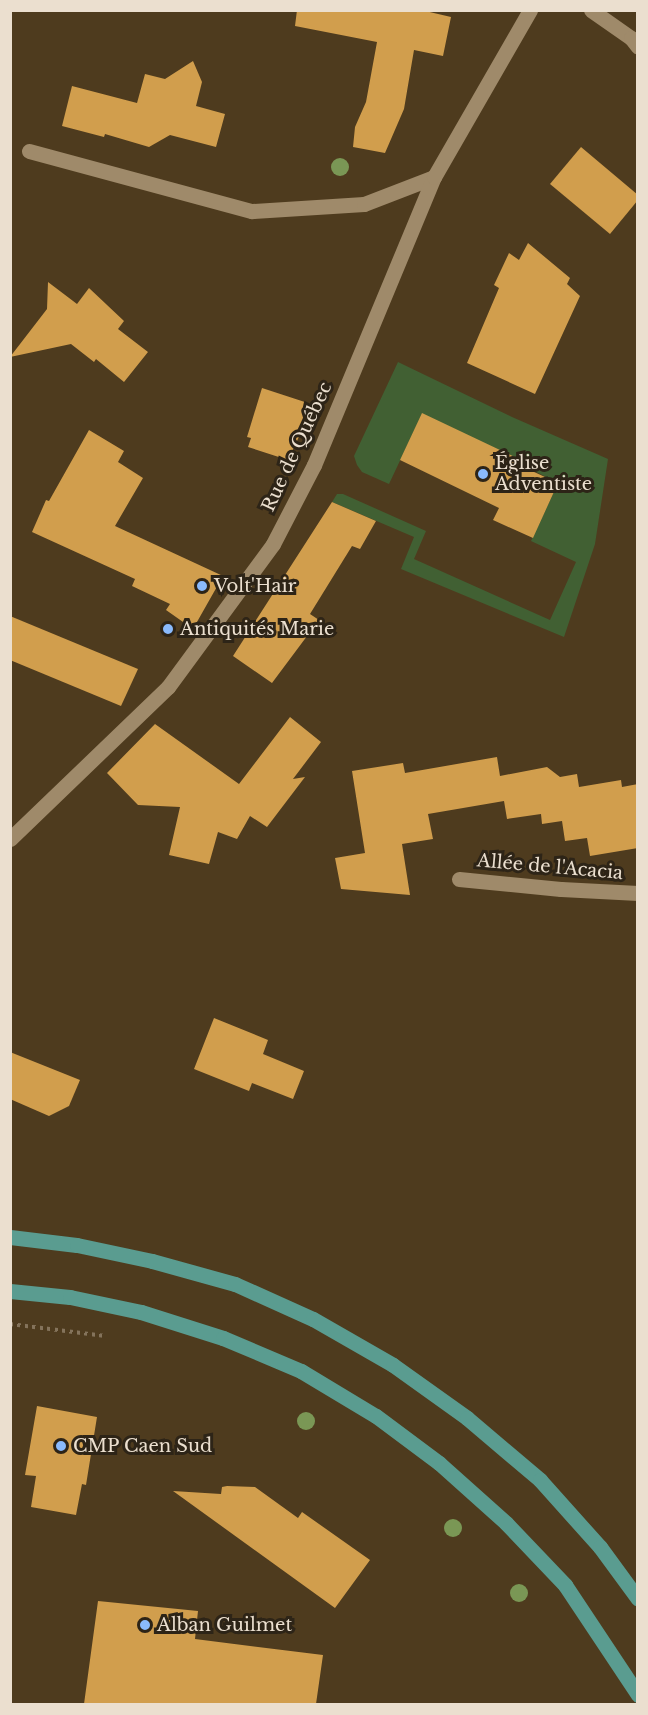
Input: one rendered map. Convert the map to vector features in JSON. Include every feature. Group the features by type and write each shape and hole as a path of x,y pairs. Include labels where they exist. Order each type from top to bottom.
{"main road":[{"path":"10,1237 77,1245 152,1261 224,1281 274,1300 393,1365 467,1418 540,1480 600,1547 638,1599"},
{"path":"10,1291 70,1297 141,1312 223,1338 301,1371 376,1416 439,1463 506,1523 536,1554 565,1585 638,1695"}],"street":[{"name":"Rue de Québec","path":"10,839 168,687 273,544 314,465 434,177 530,10"},
{"path":"591,10 631,38 638,47"},
{"path":"29,151 252,211 364,204 434,177"},
{"name":"Allée de l'Acacia","path":"459,879 561,890 638,893"}],"path":[{"path":"10,1324 107,1336"}],"green space":[{"path":"398,362 512,417 608,459 595,544 564,637 401,569 414,537 332,502 337,494 343,494 426,531 414,559 550,620 576,562 531,541 558,483 422,414 389,484 362,472 357,465 354,456"}],"building":[{"path":"297,10 421,10 451,17 443,56 414,50 404,109 385,153 353,147 355,127 366,102 377,42 295,26"},
{"path":"193,61 202,82 196,106 225,114 216,147 170,135 149,147 105,134 104,137 62,126 72,86 137,103 145,74 165,79"},
{"path":"581,147 638,195 638,200 610,234 550,184"},
{"path":"528,243 570,278 567,284 580,296 535,394 467,363 499,288 494,285 509,253 519,260"},
{"path":"48,282 77,304 89,288 124,321 118,329 148,352 124,382 96,359 94,362 71,344 10,357 47,309"},
{"path":"262,388 314,405 288,460 248,447 251,438 247,437"},
{"name":"Église Adventiste","path":"422,413 521,460 519,465 558,483 533,538 493,520 499,508 400,460"},
{"path":"89,430 124,451 118,462 143,478 115,526 223,576 193,629 166,610 170,604 132,586 135,579 32,532 46,500 49,501"},
{"path":"332,502 376,521 360,549 352,546 310,614 319,620 272,683 233,656"},
{"path":"10,616 138,669 121,706 10,660"},
{"path":"290,717 321,742 293,779 305,777 267,827 250,816 237,839 218,832 209,864 169,855 180,807 138,805 107,773 155,724 239,784"},
{"path":"497,757 500,776 547,767 560,777 577,774 579,787 621,780 622,787 638,784 638,848 590,856 587,838 565,841 562,821 542,824 541,814 507,819 504,801 428,814 433,839 402,844 410,895 341,889 335,858 365,853 352,771 403,763 405,773"},
{"path":"214,1018 268,1040 263,1054 304,1071 293,1099 252,1083 249,1091 194,1069"},
{"path":"10,1052 80,1080 69,1106 49,1116 10,1099"},
{"name":"CMP Caen Sud","path":"37,1406 97,1417 86,1485 82,1484 76,1515 31,1507 36,1476 25,1475"},
{"name":"Alban Guilmet","path":"222,1487 255,1487 298,1518 302,1512 370,1560 335,1608 173,1491 221,1494"},
{"name":"Alban Guilmet","path":"98,1601 198,1611 195,1639 323,1655 316,1704 84,1704"}],"place":[{"name":"Église Adventiste","path":"483,474"},
{"name":"Volt'Hair","path":"202,586"},
{"name":"Antiquités Marie","path":"168,629"},
{"name":"CMP Caen Sud","path":"61,1446"},
{"name":"Alban Guilmet","path":"145,1625"}]}
